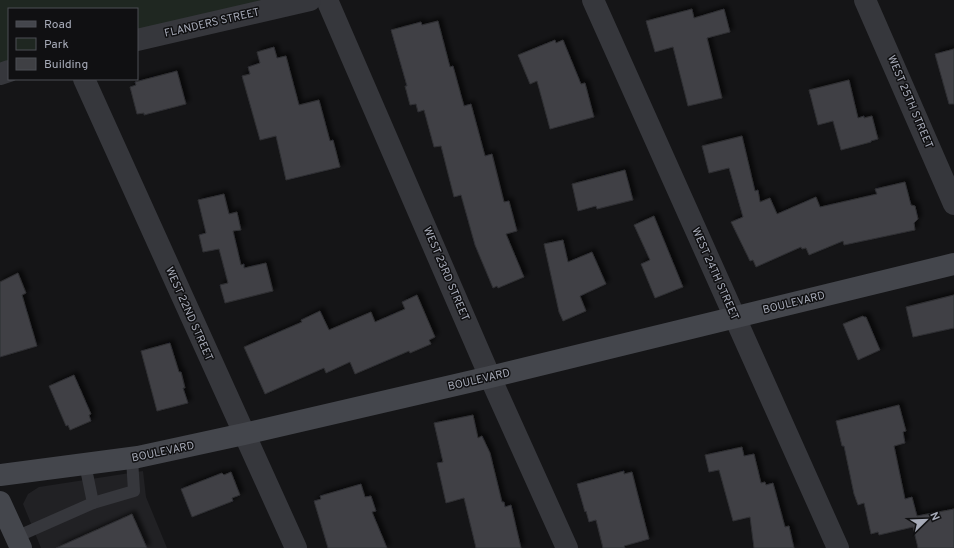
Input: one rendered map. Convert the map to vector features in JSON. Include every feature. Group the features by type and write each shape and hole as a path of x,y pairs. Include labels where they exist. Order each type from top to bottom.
{"main road":[{"name":"BOULEVARD","path":"0,475 132,458 244,434 490,377 954,264"},
{"path":"0,502 18,542"}],"street":[{"name":"FLANDERS STREET","path":"138,40 310,0"},
{"name":"WEST 23RD STREET","path":"327,0 490,377 567,548"},
{"name":"WEST 24TH STREET","path":"593,0 838,548"},
{"name":"WEST 25TH STREET","path":"865,0 954,204"},
{"name":"WEST 22ND STREET","path":"84,80 296,548"}],"lane":[{"path":"18,542 93,503 134,491 132,458"},
{"path":"85,464 93,503"}],"shaded area":[{"path":"143,471 146,497 167,548 41,548 23,504 28,494 39,487"}],"green space":[{"path":"0,0 286,0 138,35 138,8 8,8 8,65 0,67"}],"building":[{"path":"692,9 694,18 724,9 730,32 707,38 722,98 688,106 673,47 655,52 646,21"},
{"path":"438,21 450,67 453,66 464,106 471,104 485,156 492,154 504,202 509,201 517,231 506,234 524,277 498,288 497,286 493,288 475,245 461,195 454,197 441,146 434,147 424,110 418,112 416,104 410,105 405,86 407,86 391,30 421,22 422,25"},
{"path":"555,40 556,43 563,40 581,84 585,83 594,117 550,129 537,81 530,84 518,55"},
{"path":"274,47 277,58 286,56 299,105 319,100 330,141 333,140 340,167 286,180 276,136 260,140 242,76 250,74 248,67 260,63 257,52"},
{"path":"954,49 954,104 949,104 935,54"},
{"path":"177,71 186,104 144,115 144,113 137,114 130,87 136,85 135,82"},
{"path":"849,80 858,118 872,116 878,139 841,150 833,121 818,125 809,90"},
{"path":"742,136 755,191 758,190 760,202 770,198 777,214 816,197 820,207 877,194 875,189 905,182 911,205 915,206 918,219 914,223 915,230 844,245 843,241 809,255 806,248 802,249 801,247 756,267 753,260 750,261 731,222 743,217 729,168 709,173 702,146"},
{"path":"625,170 633,200 597,209 596,206 578,211 572,184"},
{"path":"224,194 229,214 237,212 241,230 233,231 241,265 244,264 244,268 266,263 273,291 225,303 220,285 228,283 219,249 203,252 199,235 206,233 198,200"},
{"path":"654,216 683,287 655,298 641,264 650,260 634,225"},
{"path":"563,240 568,262 592,252 606,284 580,296 586,311 563,321 559,312 544,244"},
{"path":"18,273 26,293 22,295 37,346 0,357 0,282"},
{"path":"417,295 435,337 429,340 431,344 410,353 409,351 355,374 350,362 326,373 324,368 265,394 244,347 302,322 301,320 320,311 329,330 371,312 375,322 405,309 402,302"},
{"path":"954,295 954,328 913,337 906,307"},
{"path":"863,316 866,317 880,350 858,360 843,324"},
{"path":"170,343 179,372 181,372 185,388 183,388 188,403 157,411 141,351"},
{"path":"74,375 91,414 89,415 91,421 70,430 68,425 66,426 49,386"},
{"path":"899,405 906,431 903,432 905,443 894,446 905,499 912,497 917,516 954,509 954,548 918,548 913,527 879,535 878,532 871,534 864,503 858,505 854,494 844,446 842,446 836,421"},
{"path":"473,415 478,438 482,436 490,453 502,502 504,502 505,507 511,505 521,548 476,548 464,498 446,503 437,463 443,462 434,423"},
{"path":"742,447 744,456 754,454 761,483 765,482 766,485 773,483 785,527 789,526 794,548 754,548 750,517 733,521 719,470 709,472 705,455"},
{"path":"624,471 624,474 632,472 649,539 624,546 625,548 603,548 596,520 589,522 577,484"},
{"path":"231,472 240,495 232,498 233,501 192,517 181,489 222,473 224,475"},
{"path":"361,484 365,497 371,496 376,511 372,512 387,548 328,548 314,501 321,499 320,496"},
{"path":"132,514 147,548 56,548"}]}
